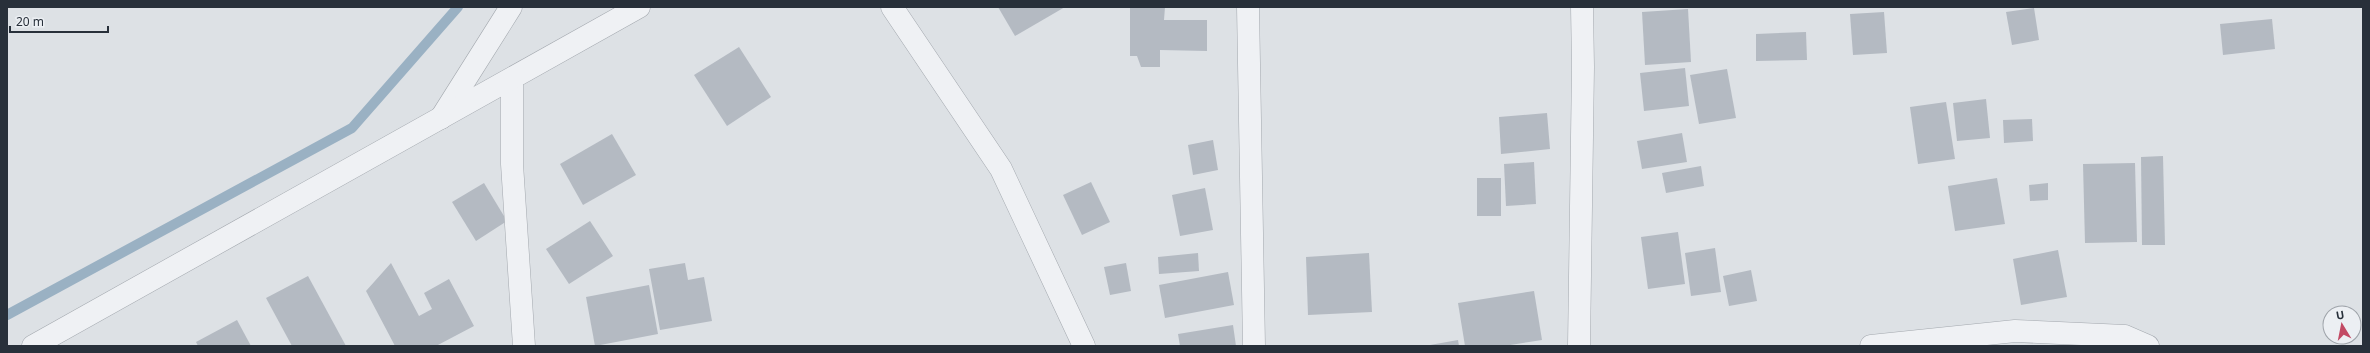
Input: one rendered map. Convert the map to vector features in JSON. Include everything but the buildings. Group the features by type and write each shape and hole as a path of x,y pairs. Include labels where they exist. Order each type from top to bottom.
{"street":[{"path":"440,120 511,7"},
{"path":"33,346 512,80 638,7"},
{"path":"892,7 1001,170 1084,346"},
{"path":"1248,7 1254,346"},
{"path":"1579,346 1583,67 1582,7"},
{"path":"512,80 512,164 524,346"},
{"path":"1871,346 2015,331 2125,336 2148,346"}],"waterway":[{"path":"7,315 352,128 458,7"}]}
